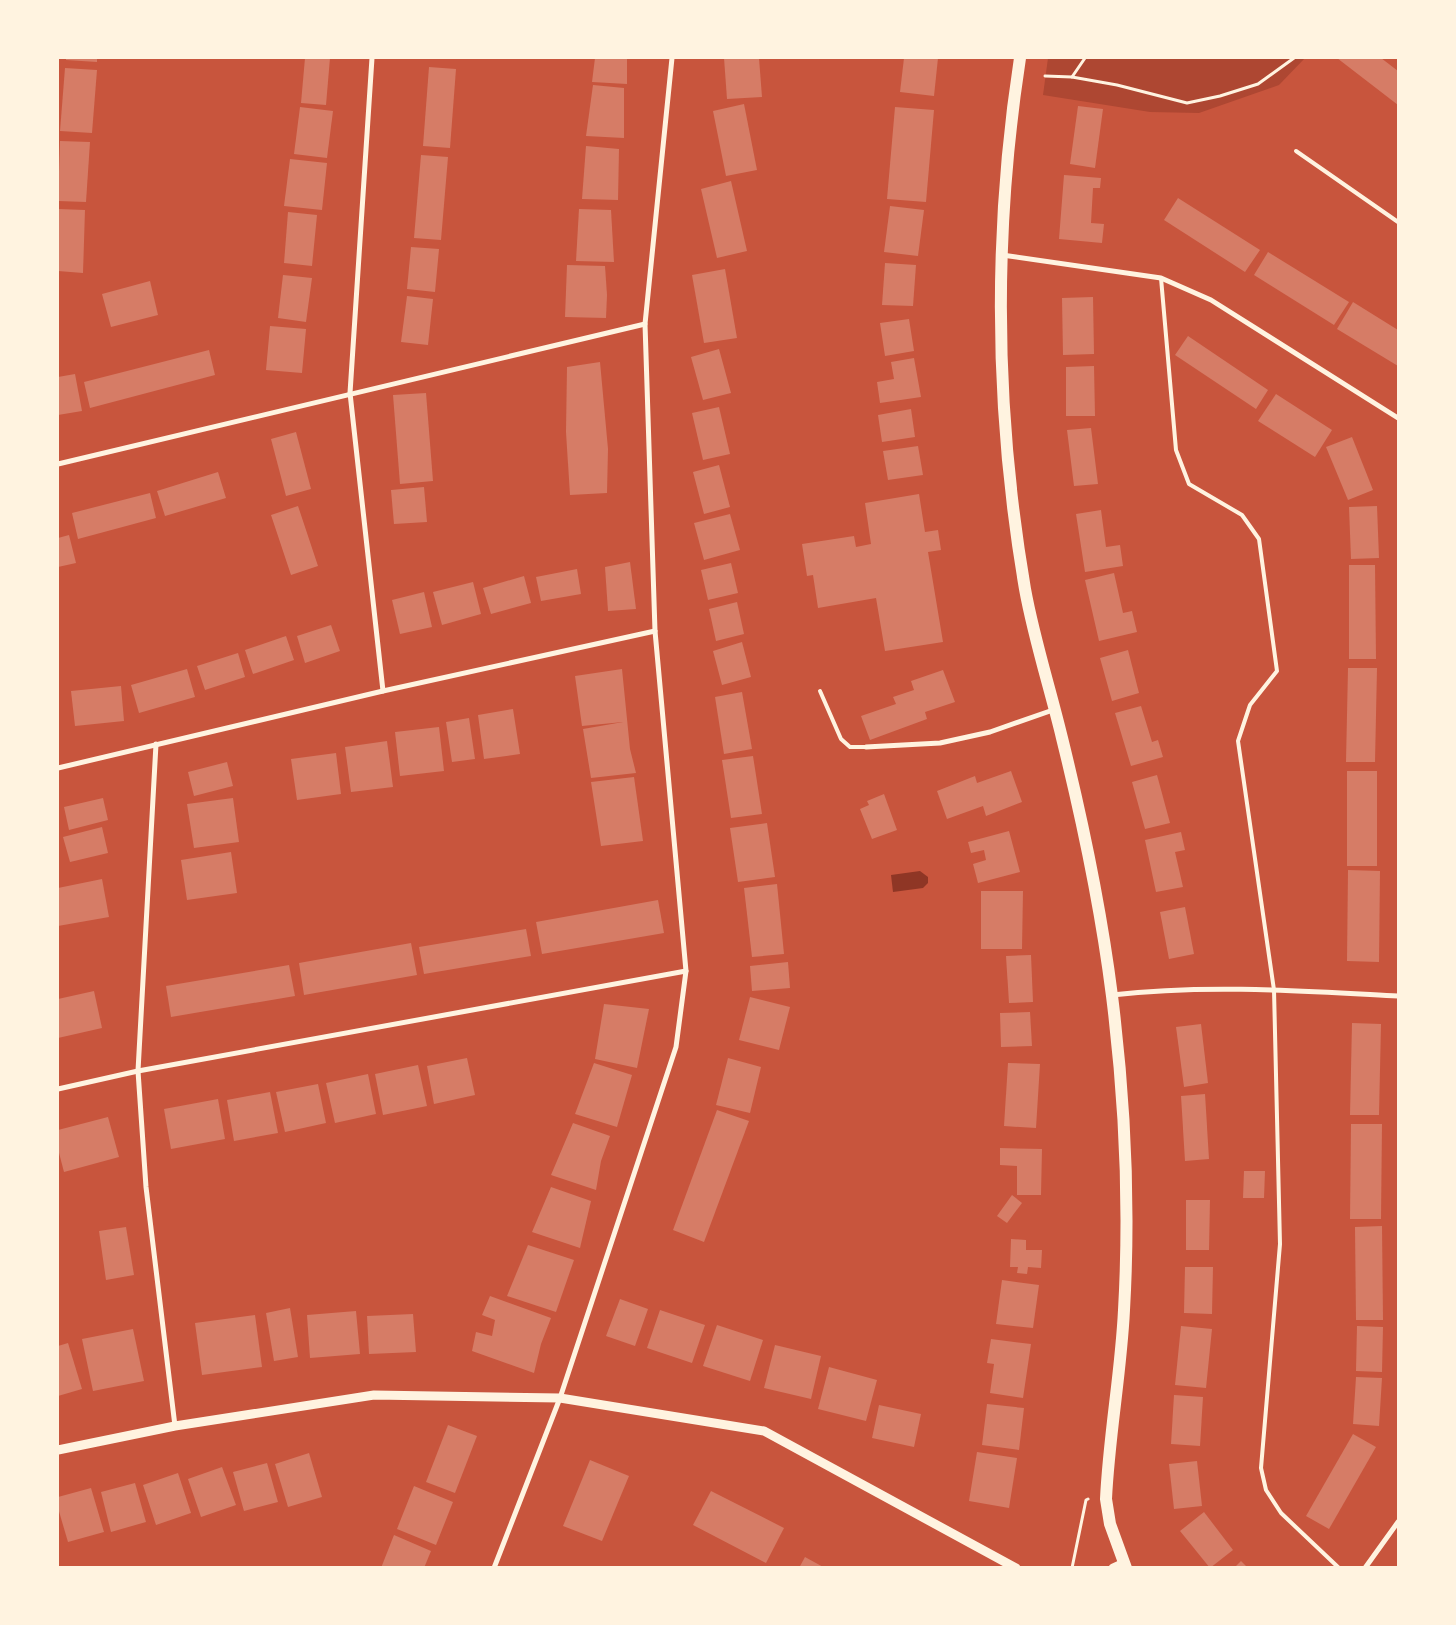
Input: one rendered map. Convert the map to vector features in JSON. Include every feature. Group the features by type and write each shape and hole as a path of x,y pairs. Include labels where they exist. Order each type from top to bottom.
{"main road":[{"path":"1020,58 1012,116 1001,254 1004,426 1012,509 1030,612 1076,792 1095,888 1112,995 1124,1127 1128,1227 1124,1314 1106,1499 1110,1524 1121,1566"}],"street":[{"path":"372,58 350,393 383,691"},
{"path":"494,1568 560,1398 676,1047 686,971 655,631 645,324 672,58"},
{"path":"1001,254 1161,278 1211,300 1398,418"},
{"path":"58,464 645,324"},
{"path":"58,768 383,691 655,631"},
{"path":"866,747 940,743 990,732 1055,709"},
{"path":"156,744 138,1071 146,1186 175,1426"},
{"path":"58,1088 138,1071 686,971"},
{"path":"1112,995 1165,991 1274,990 1398,996"},
{"path":"58,1450 175,1426 374,1395 560,1398 764,1431 1016,1568"},
{"path":"1365,1568 1398,1522"}],"lane":[{"path":"1296,151 1398,222"},
{"path":"1161,278 1176,450 1188,484 1242,515 1259,539 1277,671 1250,705 1238,741 1274,990 1280,1244 1262,1468 1266,1490 1281,1513 1339,1568"},
{"path":"820,691 841,739 850,747 866,747"}],"path":[{"path":"1072,77 1085,58"},
{"path":"1045,76 1072,77 1117,85 1187,103 1220,96 1258,84 1294,58"},
{"path":"1072,1568 1086,1500"}],"shaded area":[{"path":"1048,58 1305,58 1279,85 1199,113 1150,112 1043,95"},
{"path":"920,871 928,877 928,883 923,888 893,892 891,875"}],"building":[{"path":"66,58 97,58 97,62 66,60"},
{"path":"305,58 330,58 326,105 301,103"},
{"path":"595,58 627,58 627,84 592,82"},
{"path":"724,58 759,58 762,97 727,99"},
{"path":"904,58 938,58 934,96 900,92"},
{"path":"1337,58 1381,58 1398,71 1398,105"},
{"path":"429,67 456,69 450,148 423,146"},
{"path":"65,68 97,70 92,133 60,131"},
{"path":"593,85 624,88 624,138 586,136"},
{"path":"744,104 757,170 726,176 713,111"},
{"path":"1078,106 1103,109 1095,168 1070,164"},
{"path":"300,107 333,111 327,158 294,154"},
{"path":"895,107 934,110 926,202 887,199"},
{"path":"60,141 90,142 86,202 58,201"},
{"path":"586,146 619,149 618,200 582,199"},
{"path":"421,155 448,157 441,240 414,238"},
{"path":"290,159 327,163 322,210 284,206"},
{"path":"1064,175 1101,178 1100,188 1093,188 1091,223 1104,224 1102,243 1059,239"},
{"path":"731,181 747,251 717,258 701,189"},
{"path":"1178,198 1260,250 1245,272 1164,220"},
{"path":"890,206 924,210 918,256 884,252"},
{"path":"58,209 85,210 83,273 58,271"},
{"path":"579,209 611,210 614,262 576,261"},
{"path":"288,212 317,215 312,266 284,263"},
{"path":"411,247 439,249 435,292 407,289"},
{"path":"1268,252 1349,302 1334,325 1254,275"},
{"path":"885,263 916,265 913,306 882,305"},
{"path":"567,265 605,266 606,318 565,317"},
{"path":"725,269 737,338 704,343 692,275"},
{"path":"283,275 312,278 306,322 278,318"},
{"path":"150,281 158,315 111,327 102,294"},
{"path":"407,296 433,299 428,345 401,342"},
{"path":"1093,297 1094,354 1063,355 1062,298"},
{"path":"1353,302 1398,330 1398,366 1337,329"},
{"path":"909,319 914,351 885,356 880,323"},
{"path":"270,326 306,329 302,373 266,370"},
{"path":"1188,336 1268,390 1256,409 1175,355"},
{"path":"719,349 731,393 703,400 691,357"},
{"path":"209,350 215,375 90,408 84,382"},
{"path":"914,358 921,397 880,403 877,382 894,379 891,362"},
{"path":"600,362 608,449 607,493 570,495 566,432 567,367"},
{"path":"1094,366 1095,416 1066,416 1066,367"},
{"path":"75,374 82,411 58,415 58,377"},
{"path":"426,393 433,481 400,484 393,395"},
{"path":"1276,394 1332,430 1315,457 1258,421"},
{"path":"719,407 730,454 703,460 692,413"},
{"path":"911,409 915,437 882,442 878,415"},
{"path":"1091,428 1098,484 1074,486 1067,430"},
{"path":"296,432 311,489 286,496 271,439"},
{"path":"1352,437 1373,490 1348,500 1326,447"},
{"path":"918,446 923,475 888,480 883,451"},
{"path":"719,465 730,507 704,514 693,472"},
{"path":"218,472 226,498 165,516 157,491"},
{"path":"424,487 427,522 394,524 391,490"},
{"path":"150,493 156,518 78,539 72,513"},
{"path":"919,494 925,532 938,530 941,550 928,552 943,642 885,651 876,598 818,608 813,575 807,576 802,544 854,536 856,547 871,544 865,503"},
{"path":"298,506 318,566 291,575 271,515"},
{"path":"1377,506 1379,558 1351,559 1349,507"},
{"path":"1101,510 1106,547 1120,545 1123,566 1085,572 1076,514"},
{"path":"730,514 740,550 704,560 694,523"},
{"path":"69,535 76,563 58,567 58,538"},
{"path":"630,562 636,609 608,611 605,567"},
{"path":"731,563 738,593 708,600 701,570"},
{"path":"1349,565 1375,565 1376,659 1349,659"},
{"path":"577,569 581,594 541,601 536,577"},
{"path":"1114,573 1123,613 1132,611 1137,632 1099,641 1085,580"},
{"path":"524,576 531,603 491,614 483,588"},
{"path":"473,582 481,614 442,625 433,592"},
{"path":"424,592 432,627 400,634 392,600"},
{"path":"737,602 744,634 716,641 709,609"},
{"path":"331,625 340,651 305,663 297,636"},
{"path":"286,636 294,660 253,674 245,650"},
{"path":"742,642 751,677 722,685 713,651"},
{"path":"1128,650 1139,693 1112,701 1100,658"},
{"path":"238,653 245,677 205,690 197,666"},
{"path":"1348,668 1377,668 1375,762 1346,762"},
{"path":"187,669 195,697 139,713 131,685"},
{"path":"622,669 630,749 636,773 591,778 583,729 623,722 582,726 575,676"},
{"path":"943,670 955,702 925,712 927,719 870,740 861,716 896,704 893,697 914,690 911,681"},
{"path":"121,686 124,721 75,726 71,691"},
{"path":"742,692 752,749 724,754 715,697"},
{"path":"1141,706 1152,742 1158,740 1163,757 1131,766 1115,713"},
{"path":"513,709 520,754 484,759 478,715"},
{"path":"469,718 475,759 452,762 446,722"},
{"path":"439,727 444,771 400,776 395,732"},
{"path":"387,741 393,787 351,792 345,747"},
{"path":"336,753 341,794 297,800 291,759"},
{"path":"753,756 762,814 731,818 722,760"},
{"path":"227,762 233,786 194,796 188,772"},
{"path":"1011,771 1022,802 986,816 983,806 947,819 937,791 975,776 977,783"},
{"path":"1347,771 1377,771 1377,866 1347,866"},
{"path":"1157,775 1170,823 1145,829 1132,782"},
{"path":"634,777 643,841 601,846 591,782"},
{"path":"884,794 897,830 872,839 860,809 869,805 867,801"},
{"path":"103,798 108,820 69,830 64,807"},
{"path":"233,798 239,842 194,848 187,804"},
{"path":"767,823 775,877 738,882 730,828"},
{"path":"102,827 108,853 70,862 63,837"},
{"path":"1009,831 1020,872 978,883 973,864 986,860 984,850 971,853 968,842"},
{"path":"1181,832 1185,850 1175,852 1183,887 1156,892 1145,840"},
{"path":"231,852 237,893 187,900 181,860"},
{"path":"1348,870 1380,871 1379,962 1347,961"},
{"path":"102,879 109,917 58,926 58,888"},
{"path":"777,884 784,954 752,957 744,888"},
{"path":"981,891 1023,891 1022,949 981,949"},
{"path":"658,900 664,933 542,954 536,922"},
{"path":"1185,907 1194,954 1169,959 1160,912"},
{"path":"526,929 531,956 424,974 419,947"},
{"path":"411,943 417,975 304,995 299,963"},
{"path":"1031,955 1033,1002 1009,1003 1006,956"},
{"path":"788,962 790,988 752,991 750,966"},
{"path":"289,965 295,996 171,1017 166,986"},
{"path":"94,991 102,1028 58,1038 58,999"},
{"path":"750,997 790,1007 779,1050 739,1040"},
{"path":"604,1004 649,1009 637,1068 595,1059"},
{"path":"1030,1012 1032,1046 1001,1047 1000,1013"},
{"path":"1352,1023 1381,1024 1379,1115 1350,1115"},
{"path":"1201,1024 1208,1083 1184,1087 1176,1027"},
{"path":"467,1058 475,1095 434,1104 427,1066"},
{"path":"728,1058 761,1067 750,1113 716,1105"},
{"path":"594,1063 632,1075 617,1127 575,1114"},
{"path":"1008,1063 1040,1064 1036,1128 1004,1126"},
{"path":"418,1065 427,1106 383,1115 375,1074"},
{"path":"368,1074 376,1114 335,1123 326,1083"},
{"path":"318,1084 326,1123 285,1132 276,1092"},
{"path":"270,1092 278,1133 234,1141 227,1100"},
{"path":"1205,1094 1209,1159 1185,1161 1181,1096"},
{"path":"218,1099 225,1139 171,1149 164,1109"},
{"path":"717,1110 749,1121 704,1242 673,1230"},
{"path":"108,1117 119,1157 64,1172 58,1149 58,1130"},
{"path":"573,1123 610,1136 601,1161 596,1190 551,1175"},
{"path":"1351,1124 1382,1124 1381,1219 1350,1219"},
{"path":"1000,1148 1042,1149 1041,1195 1017,1195 1017,1166 1000,1165"},
{"path":"1244,1171 1265,1171 1264,1198 1243,1198"},
{"path":"551,1187 591,1201 580,1248 532,1232"},
{"path":"1012,1195 1022,1203 1007,1223 997,1216"},
{"path":"1186,1200 1210,1200 1209,1250 1186,1250"},
{"path":"1382,1226 1383,1320 1356,1320 1355,1227"},
{"path":"126,1227 134,1275 106,1280 99,1231"},
{"path":"1011,1239 1026,1240 1026,1250 1042,1250 1041,1268 1028,1267 1027,1274 1017,1273 1018,1267 1010,1267"},
{"path":"528,1245 574,1260 556,1312 507,1296"},
{"path":"1185,1267 1213,1267 1212,1314 1184,1313"},
{"path":"1002,1280 1039,1285 1033,1328 996,1324"},
{"path":"490,1296 551,1318 541,1344 534,1373 472,1351 476,1332 492,1336 495,1320 482,1315"},
{"path":"620,1299 648,1309 635,1346 606,1336"},
{"path":"290,1308 298,1357 274,1361 266,1313"},
{"path":"660,1310 705,1325 692,1363 647,1348"},
{"path":"356,1311 360,1354 310,1358 307,1315"},
{"path":"413,1314 416,1352 369,1354 367,1316"},
{"path":"255,1315 262,1367 202,1375 195,1323"},
{"path":"717,1325 763,1340 750,1381 703,1366"},
{"path":"1181,1326 1212,1329 1206,1388 1175,1385"},
{"path":"1357,1326 1383,1327 1382,1372 1356,1371"},
{"path":"133,1329 144,1381 93,1391 82,1339"},
{"path":"991,1339 1031,1344 1023,1398 990,1393 994,1364 987,1363"},
{"path":"68,1343 82,1389 58,1396 58,1346"},
{"path":"775,1345 821,1356 811,1399 764,1388"},
{"path":"829,1367 877,1380 866,1421 818,1409"},
{"path":"1356,1377 1382,1378 1379,1426 1353,1424"},
{"path":"1174,1395 1203,1397 1200,1446 1171,1444"},
{"path":"987,1404 1024,1408 1019,1450 982,1445"},
{"path":"879,1405 921,1414 914,1447 872,1438"},
{"path":"448,1425 477,1436 455,1493 426,1482"},
{"path":"1353,1434 1376,1447 1329,1529 1306,1516"},
{"path":"977,1452 1017,1458 1009,1508 969,1501"},
{"path":"309,1453 322,1497 288,1507 275,1464"},
{"path":"590,1460 629,1476 602,1541 563,1526"},
{"path":"1197,1461 1202,1506 1174,1509 1169,1464"},
{"path":"267,1463 278,1502 244,1511 233,1472"},
{"path":"222,1467 236,1505 201,1517 188,1479"},
{"path":"178,1473 191,1513 156,1525 143,1485"},
{"path":"135,1483 146,1522 111,1532 101,1492"},
{"path":"414,1486 453,1502 436,1545 397,1529"},
{"path":"91,1488 104,1532 68,1542 58,1508 58,1497"},
{"path":"711,1491 784,1528 766,1563 693,1525"},
{"path":"1204,1512 1233,1550 1210,1568 1180,1531"},
{"path":"394,1535 431,1551 424,1568 381,1568"},
{"path":"805,1557 825,1568 799,1568"},
{"path":"1241,1561 1248,1568 1234,1568"}]}
